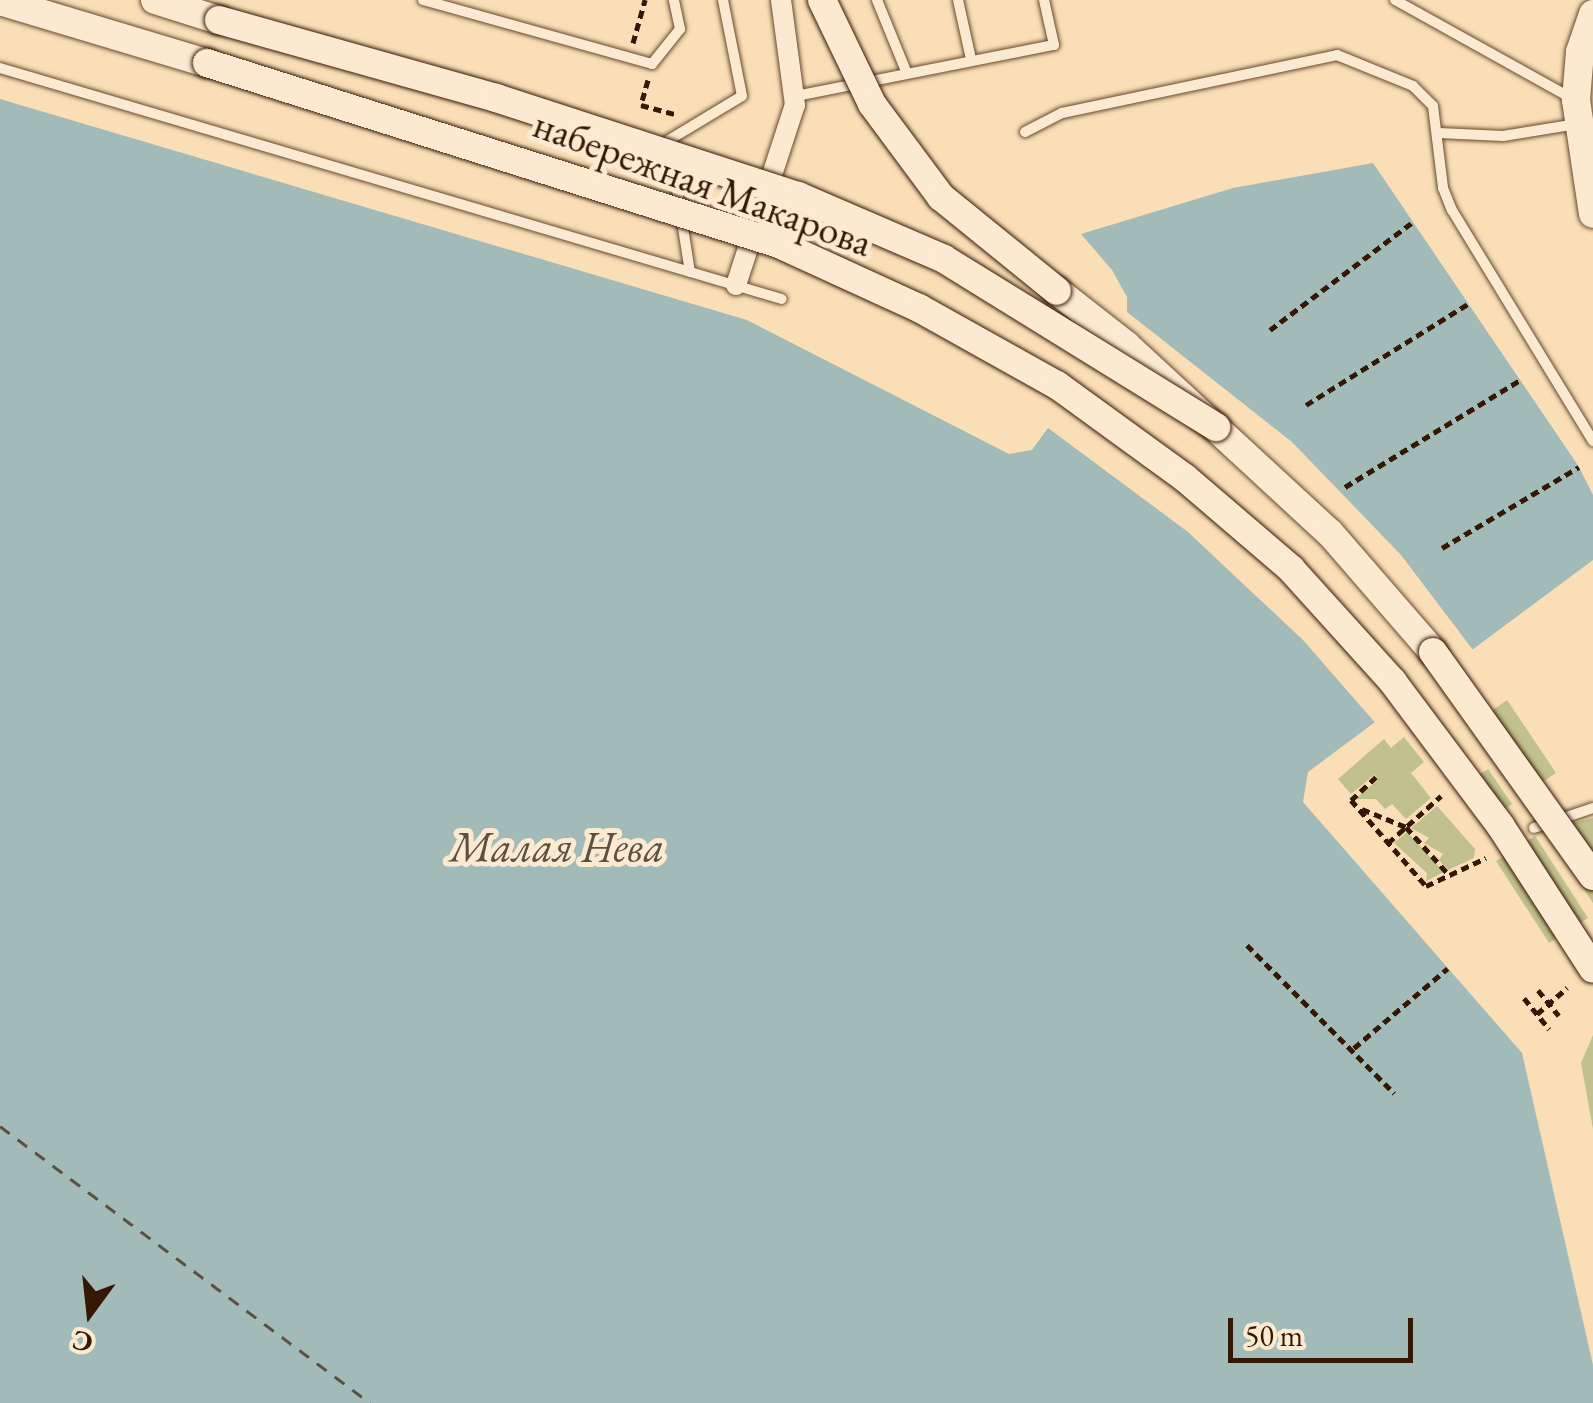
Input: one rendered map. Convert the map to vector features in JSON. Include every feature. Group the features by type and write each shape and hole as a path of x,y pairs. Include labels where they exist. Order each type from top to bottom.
{"main road":[{"name":"набережная Макарова","path":"0,0 779,244 919,308 1057,385 1185,478 1291,569 1393,682 1500,824 1593,969"},
{"name":"набережная Макарова","path":"156,0 496,98 798,196 944,259 1216,427 1330,533 1433,652 1593,876"},
{"path":"822,0 872,104 941,196 1126,345 1216,427"},
{"path":"1593,14 1580,52 1593,214"}],"street":[{"path":"736,285 796,96 780,0"}],"lane":[{"path":"422,0 652,64 680,29 674,0"},
{"path":"690,272 669,140 742,96 724,0"},
{"path":"877,0 906,71"},
{"path":"958,0 971,59"},
{"path":"796,96 906,71 1054,45 1044,0"},
{"path":"1395,0 1582,109"},
{"path":"1420,14 1428,0"},
{"path":"1025,132 1062,113 1337,55 1412,86 1433,106 1443,188 1452,210 1593,441"},
{"path":"0,68 782,299"},
{"path":"1439,133 1503,136 1582,109"},
{"path":"1534,828 1593,808"}],"path":[{"path":"632,46 645,0"},
{"path":"645,90 641,105 700,121"},
{"path":"1270,330 1414,222"},
{"path":"1306,406 1469,304"},
{"path":"1346,487 1520,380"},
{"path":"1442,548 1579,467"},
{"path":"1376,777 1351,800 1426,886 1486,858"},
{"path":"1388,842 1441,796"},
{"path":"1357,807 1406,827 1449,875"},
{"path":"1246,945 1354,1048 1394,1093"},
{"path":"1354,1048 1448,968"},
{"path":"1536,1014 1567,988"},
{"path":"1538,990 1559,1016"},
{"path":"1524,998 1549,1029"}],"green space":[{"path":"1507,700 1556,773 1523,795 1474,723"},
{"path":"1404,737 1424,762 1411,773 1431,798 1406,819 1392,804 1385,809 1376,799 1355,799 1378,780 1374,775 1351,794 1338,779 1384,739 1391,748"},
{"path":"1488,769 1512,804 1484,823 1460,787"},
{"path":"1437,806 1475,849 1474,858 1448,870 1439,860 1443,854 1424,843 1429,838 1411,828"},
{"path":"1593,818 1593,903 1545,829"},
{"path":"1407,832 1444,872 1426,881 1427,873 1394,843"},
{"path":"1535,836 1588,918 1549,943 1496,861"},
{"path":"1593,1035 1593,1129 1581,1063"}],"water":[{"name":"Малая Нева","path":"0,99 747,320 1009,454 1032,450 1127,319 1127,297 1112,270 1081,234 1233,188 1373,163 1579,467 1593,495 1593,560 1308,772 1303,802 1522,1053 1593,1365 1593,1403 0,1403"}],"pier":[{"path":"1122,308 1292,442 1401,555 1476,654 1378,726 1303,640 1188,532 1044,425"}],"ferry route":[{"path":"0,1126 370,1403"}]}
